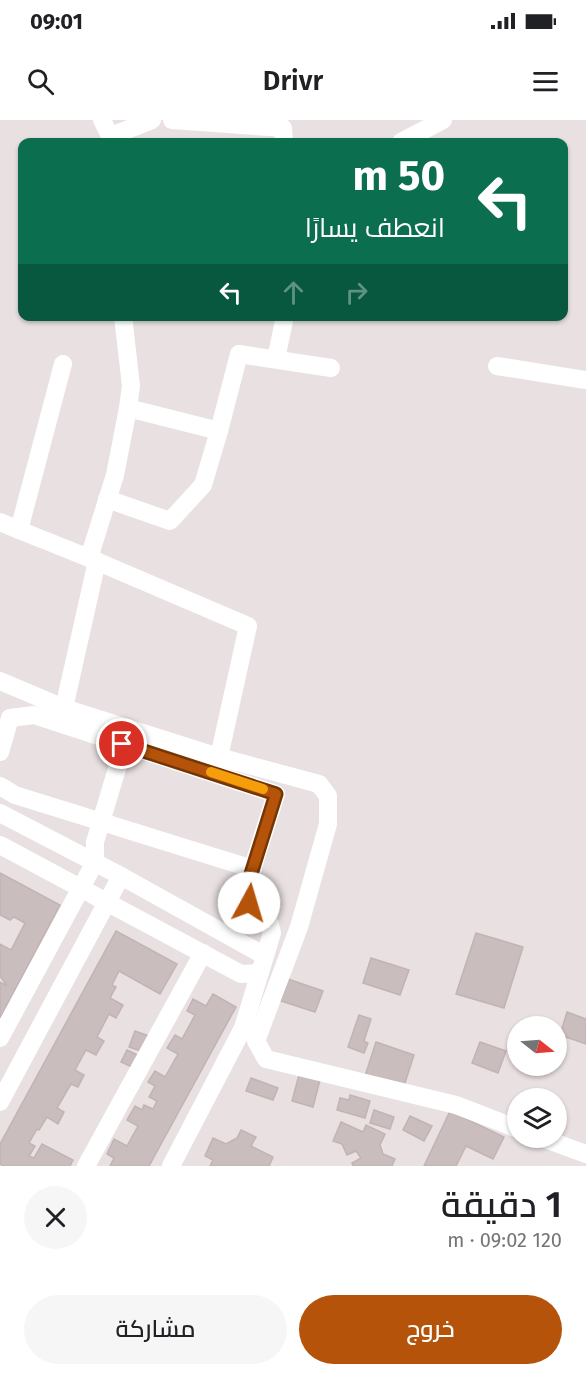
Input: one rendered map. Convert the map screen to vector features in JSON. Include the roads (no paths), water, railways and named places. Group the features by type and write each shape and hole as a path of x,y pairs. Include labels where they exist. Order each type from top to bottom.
{"street":[{"path":"109,133 152,120"},
{"path":"172,120 284,128 284,138"},
{"path":"408,138 442,120"},
{"path":"64,708 93,560 115,475 128,408 131,386 124,321"},
{"path":"276,360 284,321"},
{"path":"107,499 170,521 203,485 239,354 331,368"},
{"path":"19,530 63,364"},
{"path":"497,366 586,380"},
{"path":"128,408 219,431"},
{"path":"0,522 248,626 219,757"},
{"path":"0,681 64,708 219,757 319,784 328,796 328,824 299,927 256,1041 266,1059 456,1105 507,1125"},
{"path":"0,752 10,718 34,715 276,794 246,890 249,903 270,925 272,933 243,1028 171,1166"},
{"path":"0,1038 95,862 100,822 118,762"},
{"path":"0,786 15,795 253,869"},
{"path":"0,813 121,876 262,965"},
{"path":"0,845 241,974 262,965"},
{"path":"0,1102 121,876"},
{"path":"86,1166 203,953"},
{"path":"567,1148 586,1155"}]}
